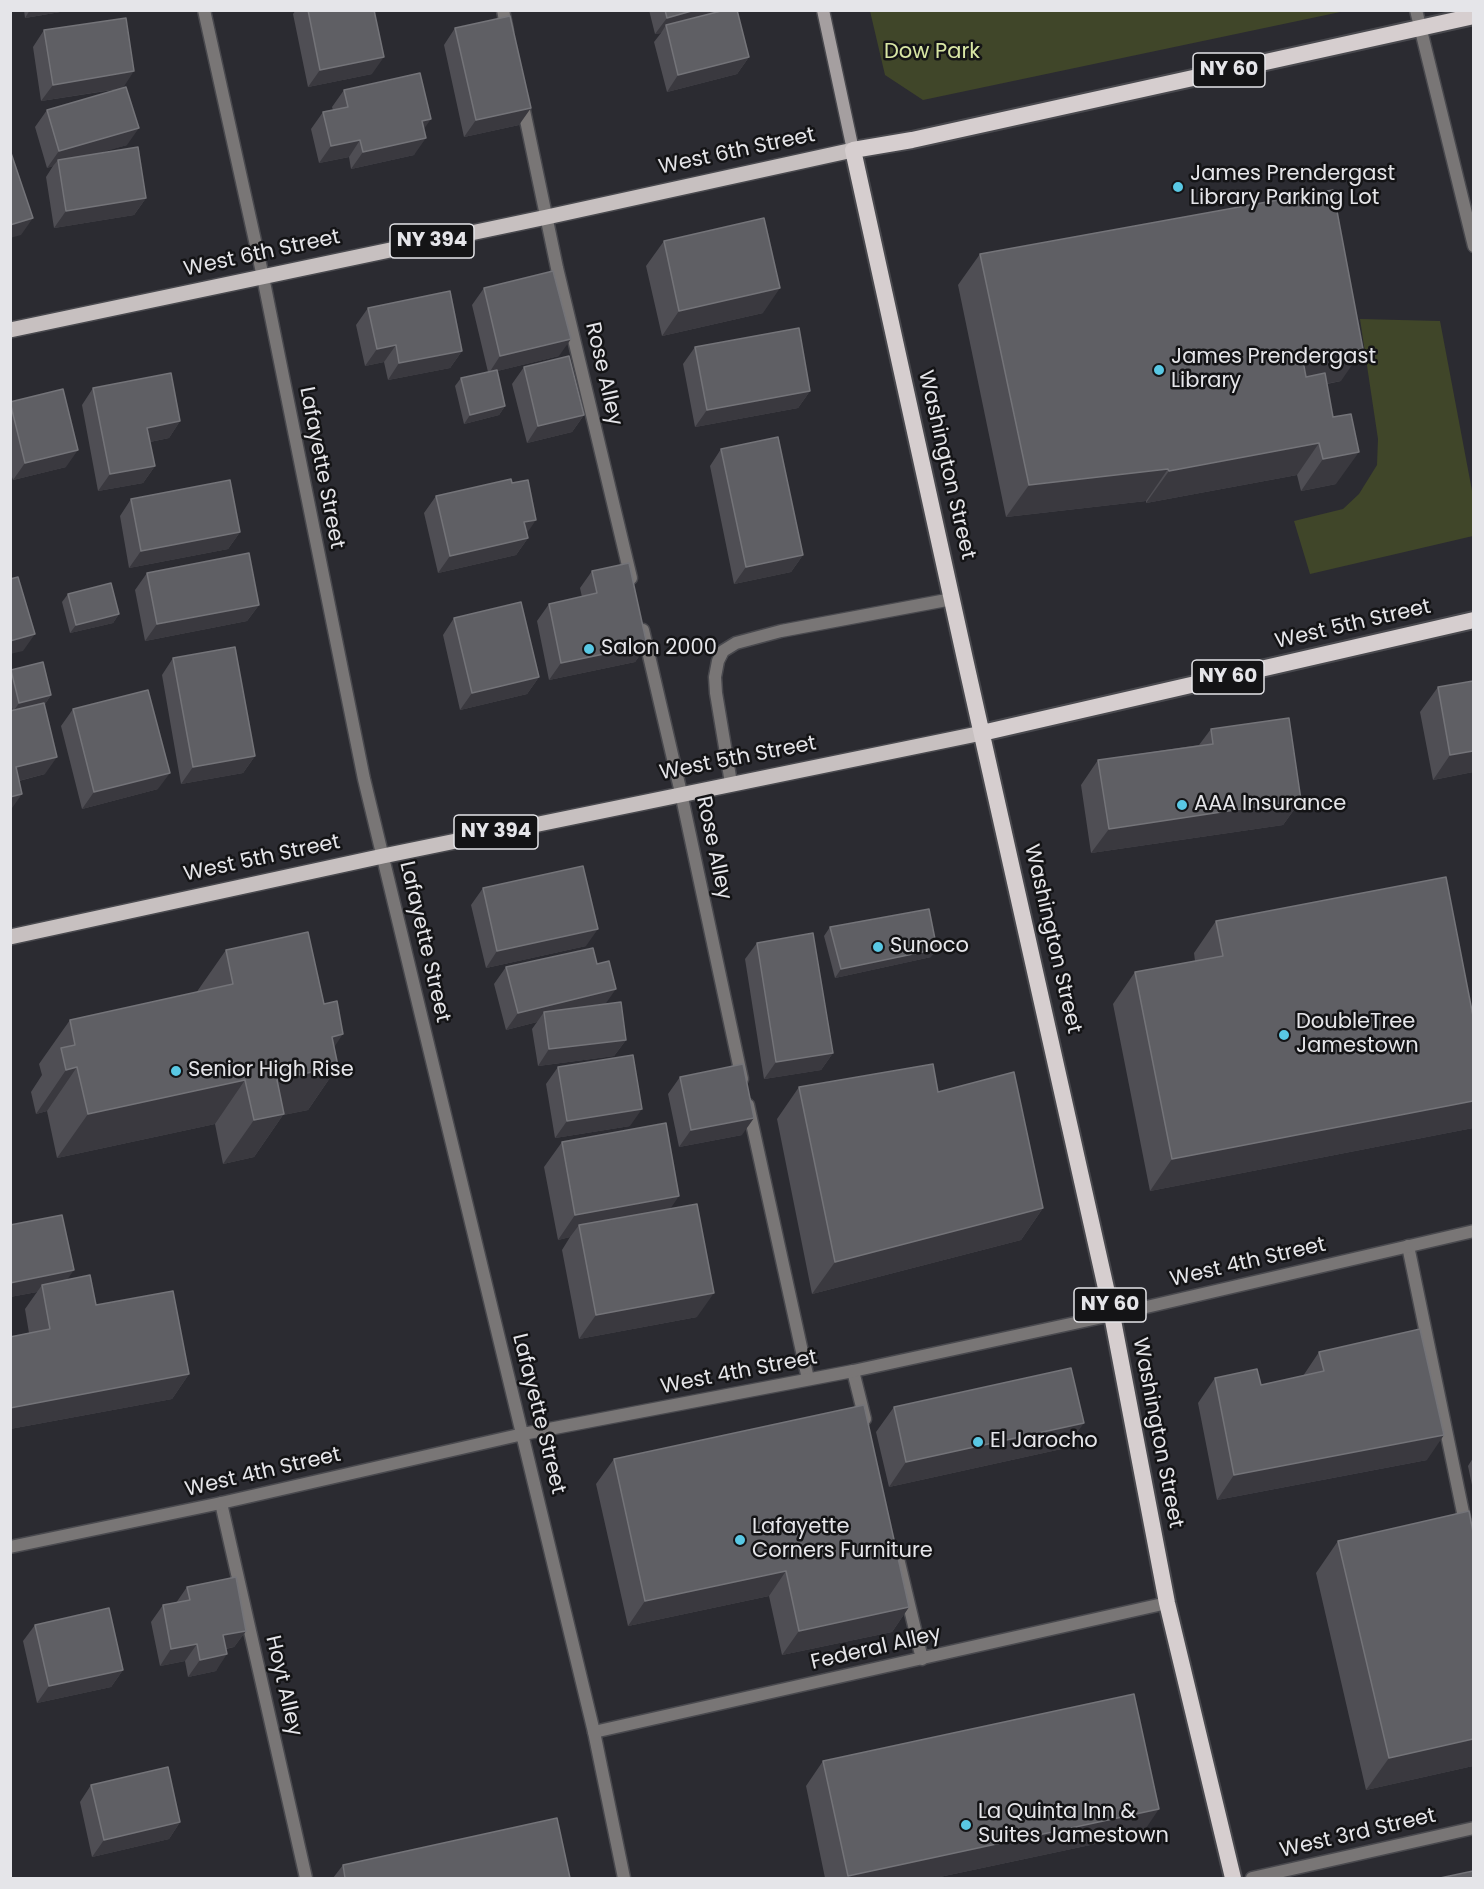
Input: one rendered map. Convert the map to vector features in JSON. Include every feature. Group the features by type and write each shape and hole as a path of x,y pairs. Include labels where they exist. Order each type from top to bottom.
{"highway":[{"name":"West 6th Street","path":"853,150 912,140 1473,16"},
{"name":"Washington Street","path":"853,150 1112,1315 1167,1603 1233,1878"},
{"name":"West 5th Street","path":"982,733 1473,621"}],"main road":[{"name":"Washington Street","path":"823,10 853,150"},
{"name":"West 6th Street","path":"10,330 853,150"},
{"name":"West 5th Street","path":"10,937 383,856 982,733"}],"street":[{"name":"Lafayette Street","path":"204,10 262,278 364,779 594,1732 624,1878"},
{"path":"503,10 510,46"},
{"path":"1416,10 1473,246"},
{"name":"Rose Alley","path":"520,92 557,267 632,586"},
{"path":"731,783 715,677 718,661 723,651 736,643 781,631 952,599"},
{"name":"Rose Alley","path":"640,621 681,794 808,1379"},
{"name":"West 4th Street","path":"10,1547 221,1503 523,1434 853,1371 1112,1315 1473,1231"},
{"path":"1408,1246 1469,1541"},
{"path":"853,1371 869,1436"},
{"name":"Hoyt Alley","path":"221,1503 306,1878"},
{"path":"893,1536 922,1659"},
{"name":"Federal Alley","path":"594,1732 1167,1603"},
{"name":"West 3rd Street","path":"1252,1878 1473,1828"}],"green space":[{"name":"Dow Park","path":"870,10 1345,11 923,100 885,75"},
{"path":"1360,319 1440,321 1473,496 1473,536 1310,574 1294,521 1343,509 1359,494 1377,465 1378,439"}],"building":[{"path":"308,10 374,10 384,57 320,70"},
{"path":"665,10 695,10 667,18"},
{"path":"725,10 737,10 749,57 678,75 666,25"},
{"path":"510,16 531,108 476,120 455,28"},
{"path":"126,18 134,71 53,85 44,30"},
{"path":"420,73 431,119 422,121 426,138 363,152 360,140 331,146 323,112 348,107 344,90"},
{"path":"126,87 139,128 59,151 47,110"},
{"path":"138,147 146,198 66,211 58,160"},
{"path":"10,150 33,218 10,225"},
{"path":"1333,190 1363,349 1303,361 1306,377 1325,373 1333,417 1351,414 1359,452 1323,459 1319,443 1169,471 1168,469 1029,485 980,254"},
{"path":"764,218 780,288 679,311 664,241"},
{"path":"553,271 571,339 500,356 484,288"},
{"path":"450,291 462,351 399,363 396,345 377,349 368,308"},
{"path":"799,328 810,391 707,410 695,347"},
{"path":"569,356 584,415 538,426 524,367"},
{"path":"497,370 505,406 470,415 461,378"},
{"path":"171,373 180,421 147,428 155,466 110,474 93,388"},
{"path":"63,389 78,450 25,463 10,402"},
{"path":"778,437 803,555 746,567 721,449"},
{"path":"511,479 512,483 528,480 536,520 524,522 528,538 450,556 436,496"},
{"path":"230,480 240,532 141,551 131,499"},
{"path":"249,553 259,605 157,624 147,573"},
{"path":"629,563 647,645 561,663 549,604 597,593 592,571"},
{"path":"18,577 35,634 10,641 10,579"},
{"path":"111,583 119,614 76,625 68,594"},
{"path":"521,602 539,677 472,693 454,618"},
{"path":"235,647 255,756 193,767 173,658"},
{"path":"43,662 51,695 19,703 11,670"},
{"path":"1473,681 1473,751 1450,755 1438,687"},
{"path":"148,690 170,773 94,792 73,709"},
{"path":"44,703 57,757 16,767 22,794 10,797 10,711"},
{"name":"AAA Insurance","path":"1289,718 1301,800 1109,829 1098,760 1213,744 1211,729"},
{"path":"583,866 598,929 497,951 483,888"},
{"name":"DoubleTree Jamestown","path":"1446,877 1473,1016 1473,1101 1172,1159 1135,972 1223,956 1216,921"},
{"name":"Sunoco","path":"929,909 937,949 841,969 830,927"},
{"path":"308,932 324,1004 337,1001 343,1034 332,1037 338,1066 277,1080 284,1114 254,1120 245,1080 88,1114 77,1067 66,1070 61,1048 75,1045 70,1020 233,984 226,950"},
{"path":"813,933 833,1053 776,1062 757,943"},
{"path":"593,948 597,964 609,961 616,989 518,1013 506,967"},
{"path":"621,1002 626,1040 549,1049 544,1012"},
{"path":"633,1055 642,1109 567,1121 558,1067"},
{"path":"743,1064 754,1118 691,1130 680,1077"},
{"path":"933,1064 938,1092 1014,1072 1043,1208 835,1262 799,1087"},
{"path":"666,1123 679,1196 575,1215 562,1142"},
{"path":"697,1204 714,1293 596,1315 579,1225"},
{"path":"62,1215 74,1270 10,1283 10,1225"},
{"path":"90,1275 96,1305 173,1291 189,1374 10,1408 10,1337 50,1329 42,1285"},
{"path":"1420,1329 1444,1435 1234,1475 1215,1378 1257,1369 1261,1385 1324,1371 1319,1352"},
{"path":"1071,1368 1084,1423 906,1462 894,1407"},
{"name":"Lafayette Corners Furniture","path":"864,1405 909,1607 799,1631 786,1571 645,1601 614,1459"},
{"path":"1469,1511 1473,1532 1473,1739 1389,1758 1338,1541"},
{"path":"236,1577 246,1631 223,1635 227,1654 200,1660 197,1644 171,1649 163,1605 190,1600 187,1587"},
{"path":"109,1608 123,1670 49,1686 35,1625"},
{"path":"1134,1694 1159,1809 848,1876 823,1761"},
{"path":"168,1767 180,1822 104,1840 91,1785"},
{"path":"557,1818 570,1878 345,1878 343,1865"},
{"path":"1473,1871 1473,1878 1440,1878"}],"place":[{"name":"James Prendergast Library Parking Lot","path":"1178,187"},
{"name":"James Prendergast Library","path":"1159,370"},
{"name":"Salon 2000","path":"589,649"},
{"name":"AAA Insurance","path":"1182,805"},
{"name":"Sunoco","path":"878,947"},
{"name":"DoubleTree Jamestown","path":"1284,1035"},
{"name":"Senior High Rise","path":"176,1071"},
{"name":"El Jarocho","path":"978,1442"},
{"name":"Lafayette Corners Furniture","path":"740,1540"},
{"name":"La Quinta Inn & Suites Jamestown","path":"966,1825"}]}
